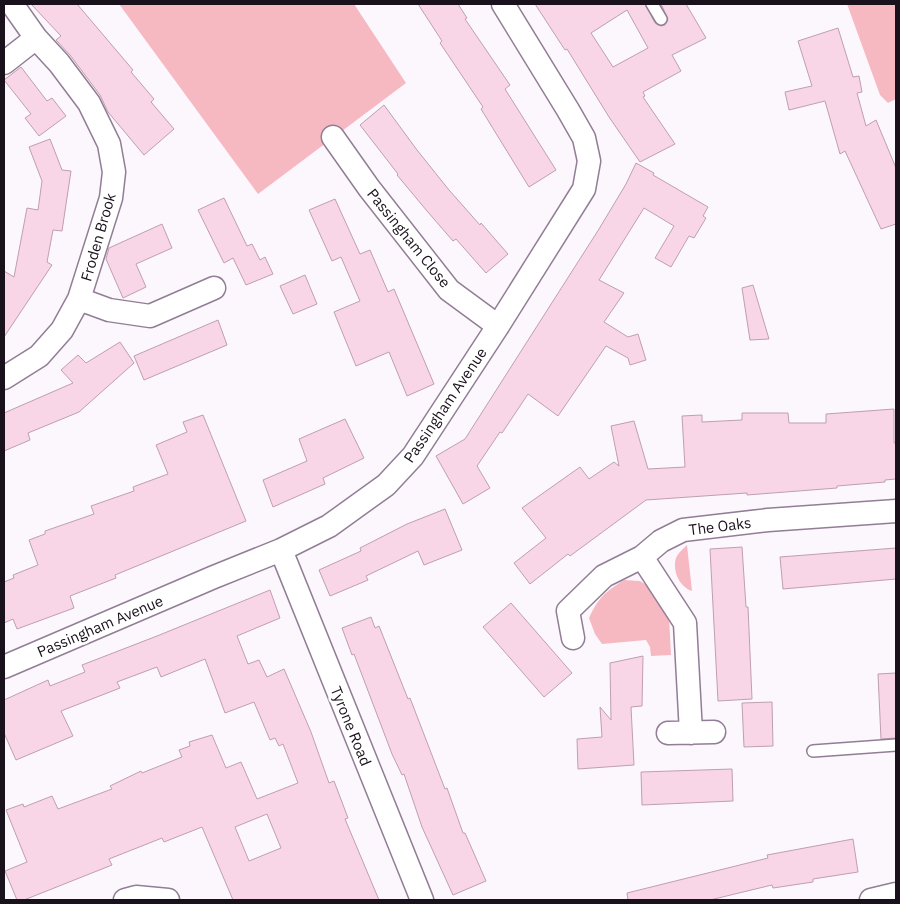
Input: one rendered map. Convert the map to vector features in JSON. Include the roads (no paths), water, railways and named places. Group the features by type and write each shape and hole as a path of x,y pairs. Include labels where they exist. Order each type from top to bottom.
{"street":[{"name":"Froden Brook","path":"4,378 39,356 62,330 80,299 111,198 114,172 109,144 90,103 60,63 36,38 12,4"},
{"name":"Passingham Avenue","path":"4,667 281,550 329,526 386,485 413,456 584,189 589,161 584,138 503,4"},
{"path":"4,63 36,38"},
{"name":"Passingham Close","path":"332,137 369,188 449,290 498,326"},
{"path":"80,299 110,310 150,316 214,288"},
{"name":"The Oaks","path":"572,638 568,611 604,576 642,557 661,541 682,530 768,520 896,511"},
{"name":"Tyrone Road","path":"281,550 422,900"},
{"path":"642,557 685,623 691,733"},
{"path":"668,733 714,732"},
{"path":"871,900 896,894"},
{"path":"125,900 136,897 168,900"}],"lane":[{"path":"652,4 661,19"},
{"path":"813,751 896,745"}]}
